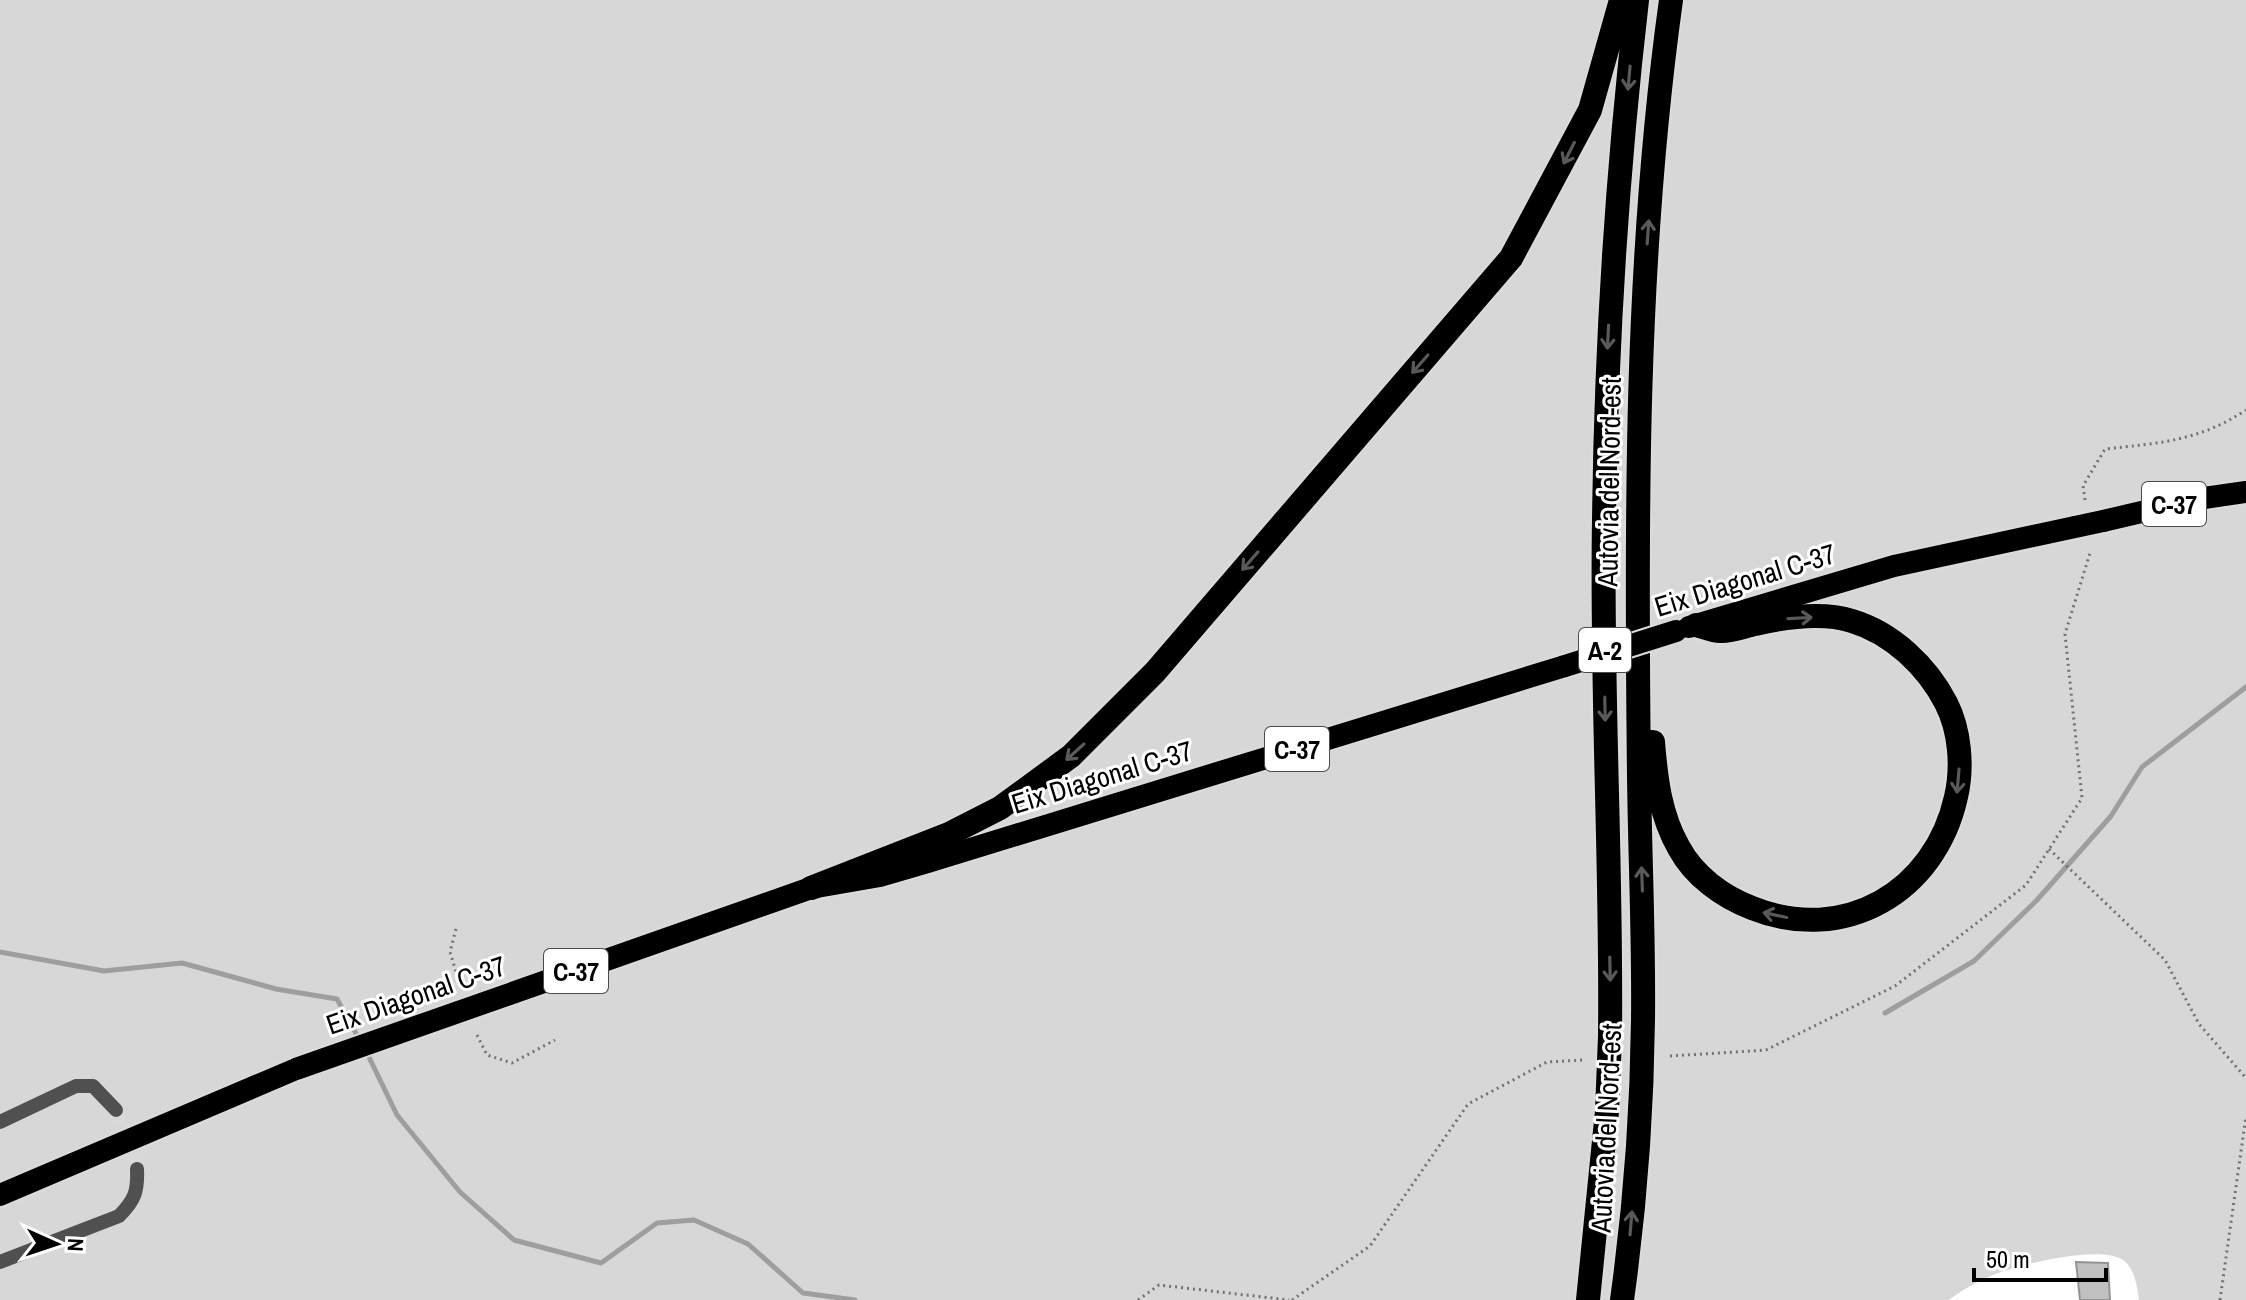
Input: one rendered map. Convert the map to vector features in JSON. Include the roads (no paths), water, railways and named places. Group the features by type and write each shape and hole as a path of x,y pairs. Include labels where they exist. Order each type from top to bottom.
{"highway":[{"path":"811,888 949,834 1000,808 1071,756 1155,672 1511,258 1590,110 1621,0"},
{"name":"Autovia del Nord-est","path":"1588,1300 1607,1111 1610,1036 1604,523 1608,346 1618,190 1637,0"},
{"name":"Autovia del Nord-est","path":"1622,1300 1636,1168 1643,1022 1637,478 1642,315 1657,123 1671,0"},
{"path":"1637,478 1650,520 1653,742 1659,797 1679,849 1714,888 1737,902 1781,917 1823,920 1851,914 1878,905 1904,888 1940,844 1952,816 1960,783 1953,717 1942,694 1923,668 1901,647 1851,621 1799,617 1721,631 1686,628"},
{"name":"Eix Diagonal C-37","path":"0,1195 296,1069 811,888 880,876 916,866 1894,566 2197,499 2246,492"}],"street":[{"path":"0,1122 76,1086 93,1086 116,1110"},
{"path":"0,1262 119,1216 132,1204 138,1191 137,1169"}],"waterway":[{"path":"1885,1013 1974,961 2037,900 2111,816 2142,767 2246,687"},
{"path":"0,952 104,971 182,963 276,989 337,999 359,1039"},
{"path":"366,1051 397,1115 460,1192 514,1240 601,1263 657,1223 694,1220 748,1244 803,1293 855,1300"}],"tunnel":[{"path":"116,1110 137,1169"}]}
